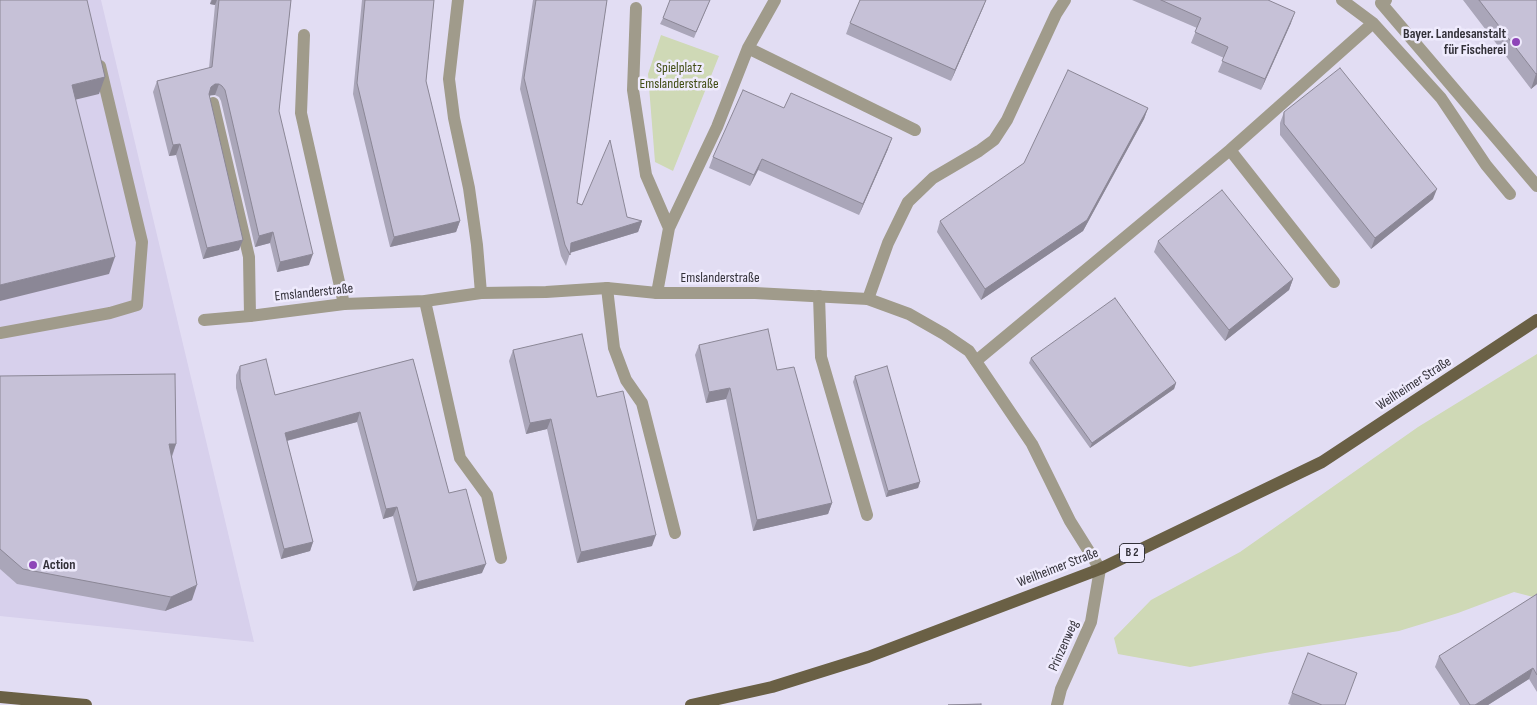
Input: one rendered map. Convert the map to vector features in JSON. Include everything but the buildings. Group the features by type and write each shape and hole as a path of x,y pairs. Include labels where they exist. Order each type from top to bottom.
{"main road":[{"name":"Weilheimer Straße","path":"691,705 772,687 868,657 1100,569 1322,462 1537,320"},
{"path":"0,697 86,705"}],"street":[{"path":"458,0 449,79 454,118 472,207 481,293"},
{"path":"657,293 669,228 717,128 748,48 775,0"},
{"path":"868,298 888,243 908,202 932,178 979,151 994,140 1007,120 1056,14 1065,0"},
{"path":"1342,0 1373,23 1441,98 1486,165 1510,194"},
{"path":"1386,0 1381,3 1537,186"},
{"path":"636,8 633,90 646,176 669,228"},
{"path":"976,361 1230,150 1373,23"},
{"path":"304,35 301,113 344,304"},
{"path":"748,48 915,130"},
{"path":"0,333 110,313 137,305 142,242 99,58"},
{"path":"213,103 249,257 250,316"},
{"path":"1230,150 1334,282"},
{"path":"607,288 614,348 626,380 642,403 675,533"},
{"name":"Emslanderstraße","path":"204,320 344,304 425,301 481,293 546,292 607,288 657,293 755,293 868,298 909,314 969,351 1032,444 1070,521 1100,569"},
{"path":"819,296 821,357 867,515"},
{"path":"425,301 460,458 487,495 501,558"},
{"name":"Prinzenweg","path":"1057,705 1061,688 1091,622 1100,569"}],"shaded area":[{"path":"0,0 101,0 254,642 0,616"}],"green space":[{"name":"Spielplatz Emslanderstraße","path":"661,35 719,56 673,171 655,162 648,74"},
{"path":"1537,354 1537,598 1514,592 1458,613 1399,631 1190,667 1118,654 1114,638 1151,600 1240,552 1418,427"}],"place":[{"name":"Bayer. Landesanstalt für Fischerei","path":"1516,42"},
{"name":"Action","path":"33,565"}]}
